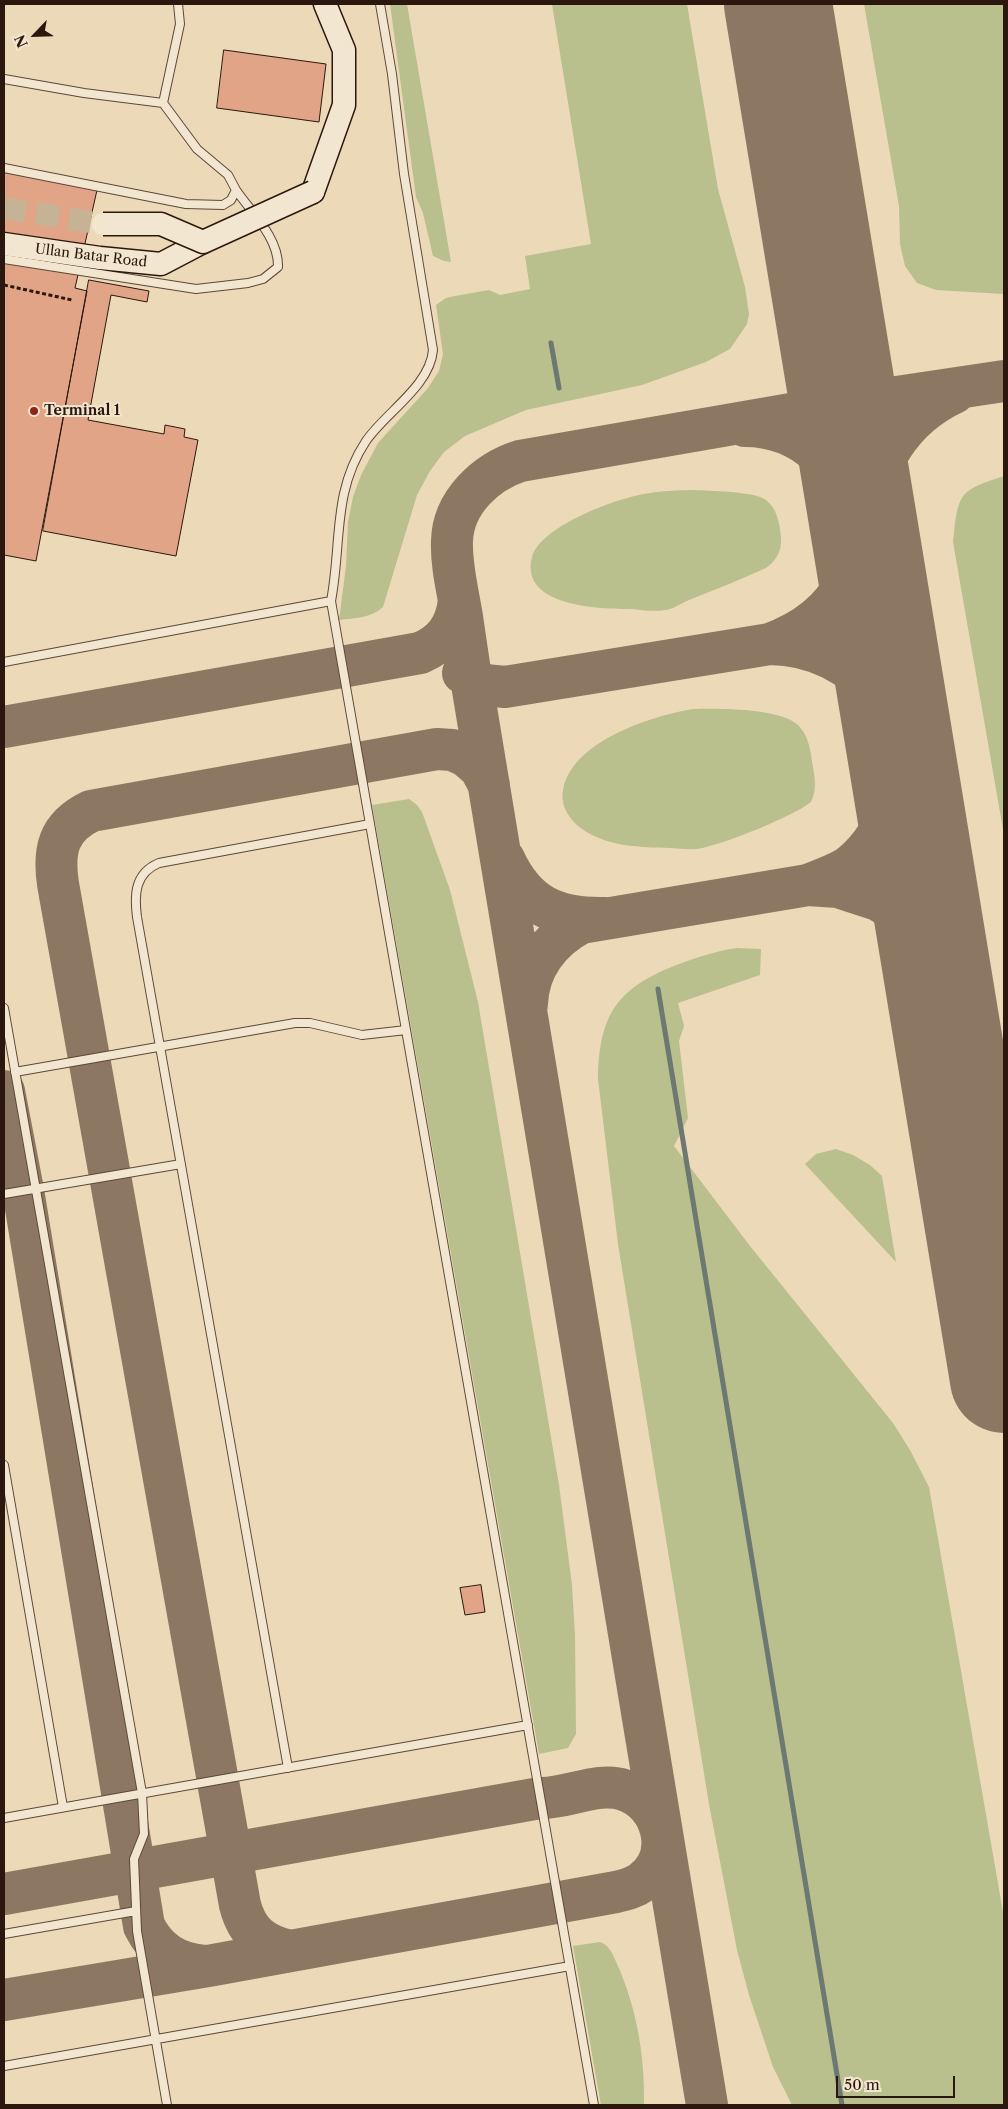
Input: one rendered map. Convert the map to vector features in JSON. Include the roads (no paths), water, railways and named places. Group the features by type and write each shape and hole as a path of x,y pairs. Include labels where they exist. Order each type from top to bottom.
{"street":[{"name":"Ullan Batar Road","path":"4,244 100,258 161,264 203,242 313,192 344,105 344,50 325,4"},
{"path":"103,224 161,224 203,242"}],"lane":[{"path":"163,103 180,24 178,4"},
{"path":"380,4 392,74 404,174 432,341 432,358 426,374 377,427 365,443 350,472 344,490 338,526 331,601 594,2105"},
{"path":"4,79 84,93 163,103 197,149 228,174 236,190 272,242 278,256 278,267 263,279 234,286 196,289 4,259"},
{"path":"4,168 186,204 222,205 231,200 236,190"},
{"path":"4,662 331,601"},
{"path":"288,1768 134,900 138,881 145,871 165,861 370,824"},
{"path":"4,1008 142,1793 144,1834 134,1859 137,1931 168,2105"},
{"path":"15,1072 304,1022 362,1035 406,1030"},
{"path":"4,1194 181,1164"},
{"path":"4,1465 63,1807"},
{"path":"4,1818 528,1726"},
{"path":"4,1934 136,1911"},
{"path":"4,2066 570,1966"}],"waterway":[{"path":"551,343 559,388"},
{"path":"658,989 842,2105"}],"tunnel":[{"path":"4,208 103,224"}],"place":[{"name":"Terminal 1","path":"34,411"}]}
